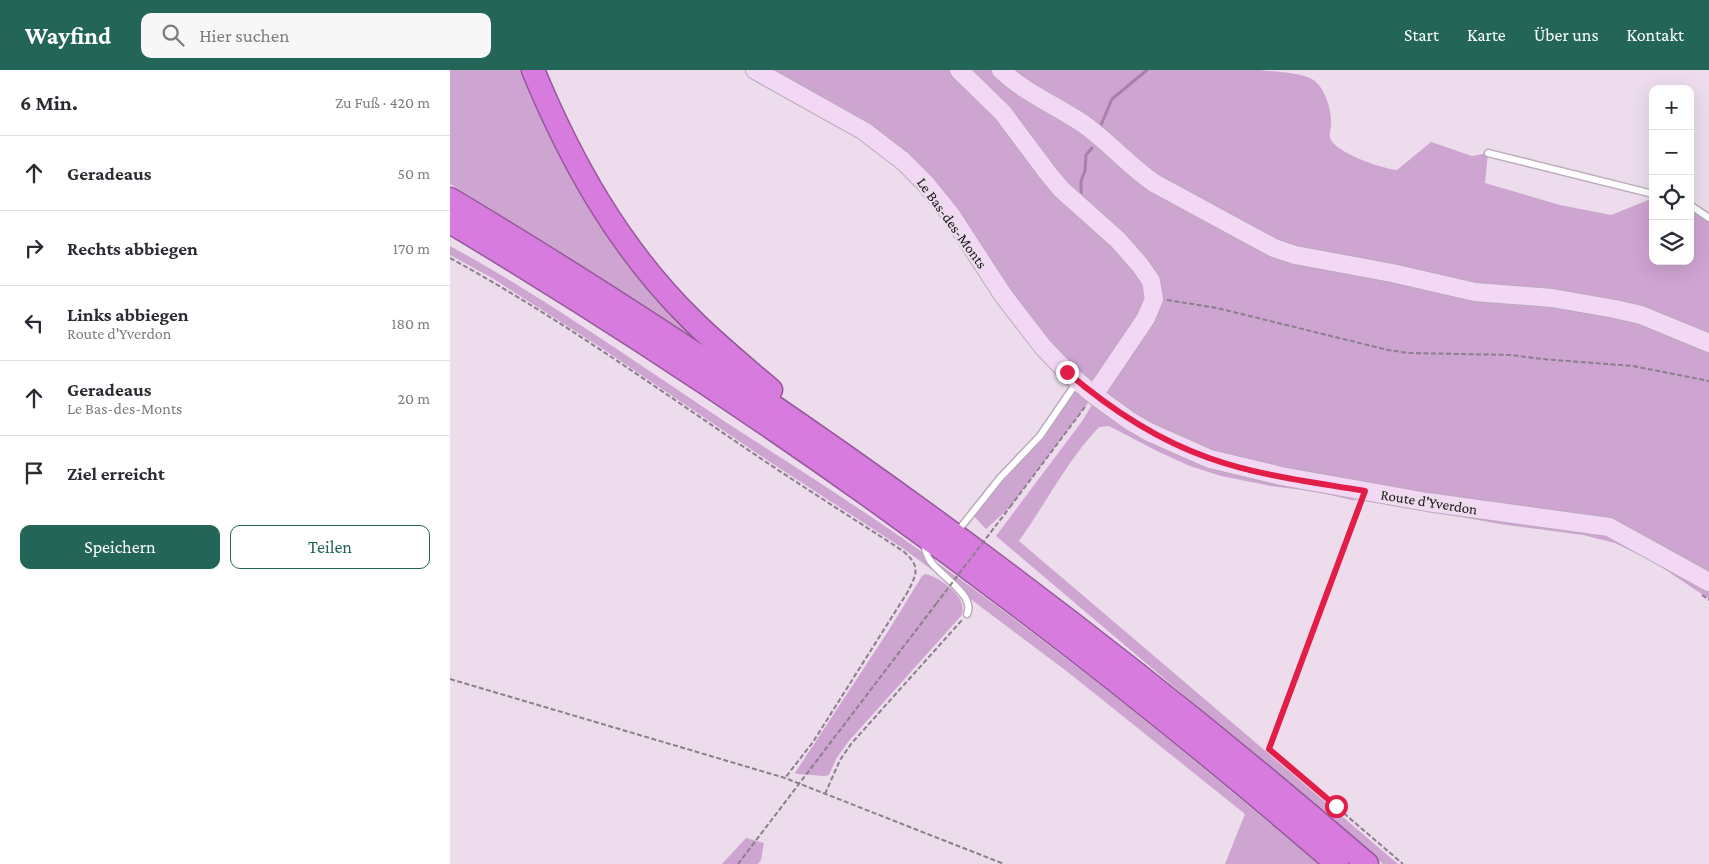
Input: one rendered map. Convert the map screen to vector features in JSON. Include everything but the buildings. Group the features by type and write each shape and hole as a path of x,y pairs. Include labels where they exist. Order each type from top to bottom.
{"highway":[{"path":"533,70 556,124 583,177 614,227 650,274 707,335 861,467"},
{"path":"450,199 640,318 744,386 955,535 1147,682 1367,864"},
{"path":"450,222 558,288 662,356 817,461 924,537 1040,623 1142,703 1337,864"}],"street":[{"name":"Le Bas-des-Monts","path":"754,70 864,131 888,148 910,168 950,215 1030,332 1056,362 1094,395"},
{"path":"959,70 1003,113 1061,189 1118,240 1140,265 1150,281 1154,299 1146,318 1094,395"},
{"path":"1001,70 1039,100 1082,124 1154,183 1274,248 1314,260 1392,273 1458,289 1497,295 1552,298 1615,309 1641,316 1709,342"},
{"name":"Route d'Yverdon","path":"1094,395 1130,421 1150,432 1210,458 1257,471 1465,508 1609,527 1702,586"}],"lane":[{"path":"1488,153 1649,193"},
{"path":"1694,209 1709,218"},
{"path":"955,535 995,484 1040,436 1078,381"},
{"path":"924,537 927,554 931,562 966,598 969,606 967,614"}],"path":[{"path":"450,258 491,280 631,369 766,462 910,557 916,571 915,578 907,593 813,742 785,778"},
{"path":"1154,299 1217,308 1388,350 1408,353 1511,356 1633,366 1709,381"},
{"path":"738,864 1094,395"},
{"path":"1365,491 1269,749 1403,864"},
{"path":"1702,586 1709,600"},
{"path":"825,794 840,760 851,744 967,614"},
{"path":"450,679 800,783 1004,864"}],"shaded area":[{"path":"450,70 526,70 542,109 701,338 698,342 554,248 450,184"},
{"path":"755,70 1260,70 1290,73 1305,76 1320,86 1329,108 1331,120 1330,136 1333,143 1348,154 1381,167 1397,170 1431,142 1472,156 1488,153 1485,183 1560,205 1611,215 1649,199 1649,265 1694,265 1694,209 1709,219 1709,580 1610,524 1234,465 1094,395 1010,507 986,529 971,513 1034,444 1078,381 910,168"},
{"path":"450,246 554,308 845,499 970,586 1122,702 1318,864 1225,864 1245,814 1069,673 904,549 767,460 597,345 492,278 450,255"},
{"path":"1094,401 1131,425 1348,494 1356,501 1318,492 1271,486 1221,476 1190,466 1109,426 1099,427 1067,468 1019,541 1398,864 1383,864 996,536 1083,420"},
{"path":"1385,503 1609,528 1709,584 1709,599 1654,562 1615,543 1583,535 1500,524"},
{"path":"925,574 938,579 958,596 963,609 961,616 848,742 836,759 829,775 795,773 922,576"},
{"path":"746,838 764,843 761,860 758,864 722,864"}],"waterway":[{"path":"1101,125 1112,99 1147,70"},
{"path":"1081,194 1081,181 1085,171 1086,155 1092,148"}],"route":[{"path":"1067,372 1094,395 1130,421 1190,451 1257,471 1365,491 1269,749 1336,806"}]}
